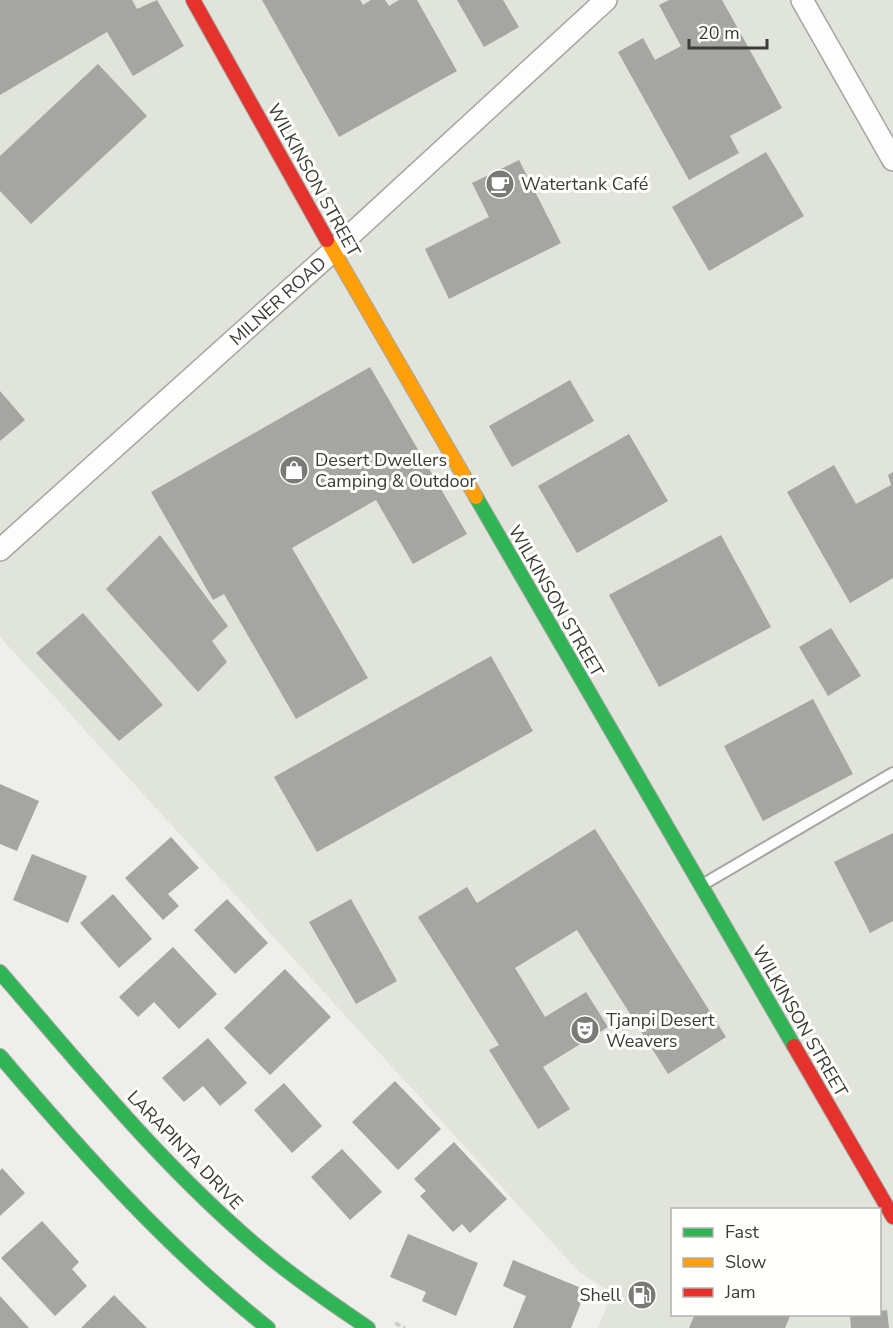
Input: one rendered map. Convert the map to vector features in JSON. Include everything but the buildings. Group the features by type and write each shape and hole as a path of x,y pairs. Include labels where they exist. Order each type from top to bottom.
{"street":[{"name":"WILKINSON STREET","path":"193,0 333,251 893,1217"},
{"name":"MILNER ROAD","path":"0,550 333,251 606,0"},
{"path":"802,0 893,160"},
{"name":"LARAPINTA DRIVE","path":"0,972 109,1098 213,1207 262,1253 308,1290 368,1328"},
{"path":"0,1056 103,1177 178,1252 235,1304 268,1328"}],"lane":[{"path":"701,886 893,773"}],"shaded area":[{"path":"0,0 893,0 893,1328 598,1328 612,1293 580,1273 0,637"}],"traffic: fast":[{"path":"476,497 794,1046"},
{"path":"0,972 127,1118 194,1188 277,1263 368,1328"},
{"path":"0,1056 127,1198 195,1265 268,1328"}],"traffic: slow":[{"path":"327,240 476,497"}],"traffic: jam":[{"path":"193,0 327,240"},
{"path":"794,1046 893,1217"}],"place":[{"name":"Watertank Café","path":"500,184"},
{"name":"Desert Dwellers Camping & Outdoor","path":"294,470"},
{"name":"Tjanpi Desert Weavers","path":"585,1030"},
{"name":"Shell","path":"642,1295"}]}
